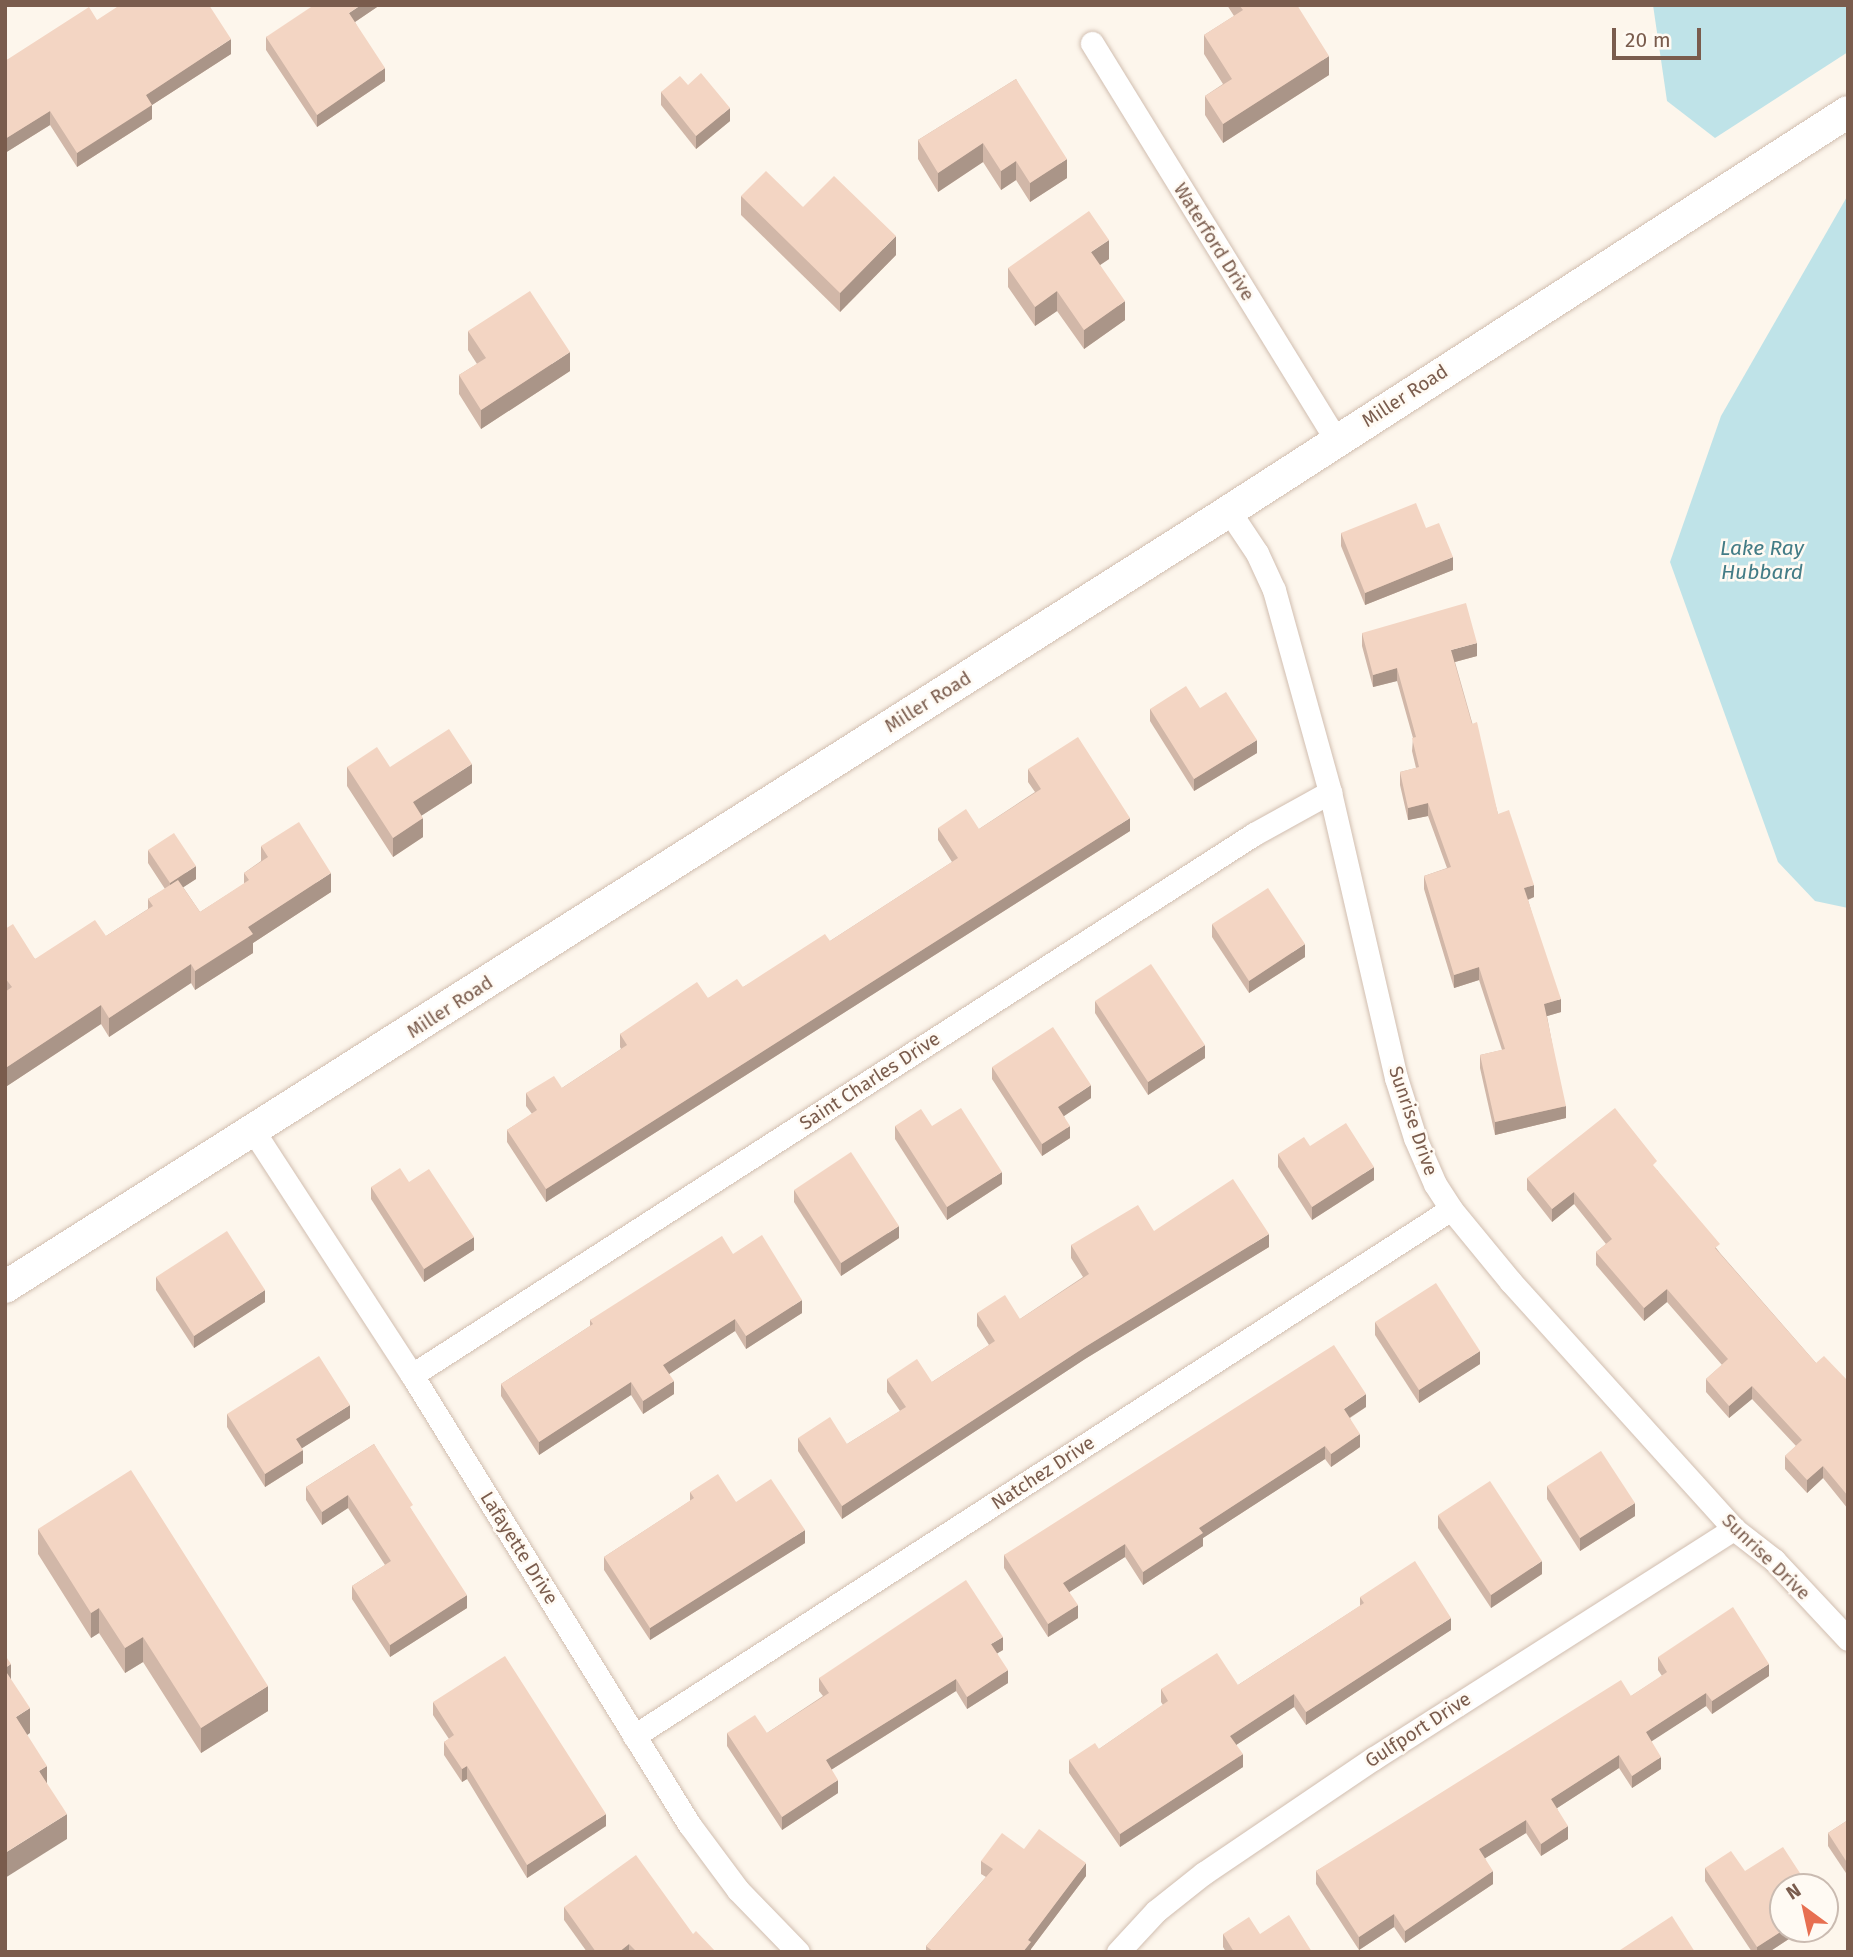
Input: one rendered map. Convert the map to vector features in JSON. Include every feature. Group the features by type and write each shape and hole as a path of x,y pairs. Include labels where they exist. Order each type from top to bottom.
{"main road":[{"name":"Miller Road","path":"5,1287 254,1132 1848,112"}],"street":[{"name":"Waterford Drive","path":"1092,43 1337,441"},
{"name":"Sunrise Drive","path":"1229,510 1257,553 1274,590 1330,792 1396,1078 1415,1138 1435,1184 1451,1209 1511,1282 1734,1529 1774,1560 1848,1639"},
{"name":"Saint Charles Drive","path":"412,1375 1243,841 1330,792"},
{"name":"Lafayette Drive","path":"254,1132 412,1375 689,1824 738,1890 798,1952"},
{"name":"Natchez Drive","path":"634,1736 1451,1209"},
{"name":"Gulfport Drive","path":"1118,1952 1156,1911 1204,1873 1374,1758 1734,1529"}],"water":[{"path":"1653,5 1848,5 1848,52 1715,138 1667,101"},
{"name":"Lake Ray Hubbard","path":"1848,195 1848,908 1815,901 1778,862 1670,562 1721,416"}],"building":[{"path":"120,5 209,5 231,39 146,95 152,105 77,153 50,111 5,139 5,61 89,7 97,20"},
{"path":"314,5 361,5 349,13 385,68 317,115 266,37"},
{"path":"1239,5 1297,5 1329,56 1223,124 1205,96 1232,79 1204,35 1243,10"},
{"path":"701,73 730,108 696,136 661,92 680,76 688,85"},
{"path":"1016,79 1067,159 1030,183 1016,161 1001,171 983,143 938,173 918,140"},
{"path":"766,171 803,207 834,176 896,236 840,293 741,196"},
{"path":"1089,211 1109,240 1091,252 1125,301 1084,330 1057,291 1035,307 1008,268"},
{"path":"530,291 570,352 481,410 459,375 486,358 468,331"},
{"path":"1416,503 1426,528 1439,523 1453,557 1365,593 1341,533"},
{"path":"1466,603 1477,643 1451,650 1472,724 1477,722 1498,814 1509,810 1534,885 1524,888 1561,999 1544,1004 1566,1106 1495,1122 1480,1055 1505,1049 1479,967 1454,975 1424,876 1451,867 1428,803 1408,808 1400,772 1419,767 1412,738 1416,737 1397,668 1373,675 1362,633"},
{"path":"1186,686 1200,708 1226,692 1257,740 1194,779 1150,709"},
{"path":"449,729 472,764 413,802 423,818 393,838 347,767 377,747 390,767"},
{"path":"1078,737 1130,818 546,1189 507,1130 537,1110 526,1093 554,1076 562,1088 627,1045 620,1034 697,982 708,998 737,979 743,987 825,934 830,941 958,858 938,828 966,809 979,829 1041,789 1028,769"},
{"path":"299,822 331,873 248,927 253,934 195,971 191,964 109,1018 101,1005 7,1067 5,1065 5,992 12,987 5,978 5,929 13,924 35,959 95,920 106,936 153,906 148,899 178,880 200,912 249,880 244,873 268,857 261,846"},
{"path":"174,833 196,866 170,883 148,850"},
{"path":"1268,888 1305,944 1249,981 1212,924"},
{"path":"1151,964 1205,1045 1148,1082 1095,1001"},
{"path":"1053,1027 1091,1085 1058,1107 1070,1126 1042,1144 992,1067"},
{"path":"961,1108 1002,1172 947,1207 895,1126 921,1109 932,1126"},
{"path":"1615,1108 1657,1161 1653,1165 1720,1244 1715,1248 1816,1363 1824,1356 1848,1381 1848,1496 1823,1466 1807,1480 1785,1456 1802,1440 1752,1386 1729,1406 1706,1379 1728,1359 1667,1289 1644,1308 1596,1252 1612,1239 1574,1192 1552,1209 1527,1178"},
{"path":"1346,1123 1374,1167 1312,1207 1278,1154 1304,1137 1310,1146"},
{"path":"851,1152 899,1226 841,1263 794,1190"},
{"path":"400,1168 409,1182 429,1169 474,1237 424,1269 371,1187"},
{"path":"1233,1179 1269,1234 1085,1347 842,1506 798,1438 830,1417 847,1444 906,1407 887,1379 917,1359 932,1382 995,1341 977,1313 1005,1295 1020,1319 1089,1274 1071,1245 1138,1205 1154,1231"},
{"path":"227,1231 265,1290 194,1336 156,1277"},
{"path":"762,1235 802,1300 746,1336 735,1319 663,1365 674,1381 643,1401 631,1382 539,1442 501,1384 593,1324 590,1320 722,1236 733,1254"},
{"path":"1436,1283 1480,1351 1419,1390 1375,1322"},
{"path":"1334,1345 1366,1394 1344,1409 1360,1434 1331,1454 1325,1446 1199,1528 1203,1533 1143,1572 1125,1544 1063,1583 1078,1605 1048,1624 1004,1555"},
{"path":"319,1356 350,1405 296,1439 303,1450 265,1474 227,1414"},
{"path":"374,1444 413,1505 410,1507 467,1595 390,1645 352,1586 391,1561 348,1495 322,1512 306,1487"},
{"path":"1601,1451 1635,1503 1580,1538 1547,1486"},
{"path":"131,1470 268,1686 201,1728 143,1637 125,1648 99,1608 91,1613 38,1529"},
{"path":"718,1474 736,1502 771,1479 805,1530 650,1628 604,1557 694,1498 690,1492"},
{"path":"1490,1481 1542,1561 1491,1595 1438,1515"},
{"path":"1415,1561 1451,1618 1306,1712 1294,1694 1230,1736 1243,1754 1120,1834 1069,1760 1095,1743 1099,1749 1168,1701 1161,1689 1217,1653 1238,1685 1364,1603 1360,1597"},
{"path":"966,1580 1003,1637 991,1644 1008,1670 967,1697 956,1679 826,1760 838,1780 782,1817 727,1733 755,1715 767,1733 829,1693 819,1678"},
{"path":"1733,1607 1769,1664 1712,1701 1706,1693 1646,1732 1661,1757 1632,1776 1619,1755 1551,1799 1568,1826 1541,1844 1526,1820 1479,1849 1493,1871 1405,1931 1394,1914 1359,1937 1316,1871 1621,1680 1631,1696 1667,1672 1658,1657"},
{"path":"5,1655 11,1664 5,1668"},
{"path":"505,1656 606,1814 527,1865 467,1766 462,1769 444,1742 454,1735 433,1702"},
{"path":"5,1670 30,1708 16,1717 47,1766 39,1771 67,1814 5,1853"},
{"path":"1848,1820 1848,1864 1828,1833"},
{"path":"1039,1829 1086,1863 1028,1940 1031,1942 1023,1952 934,1952 926,1946 993,1869 981,1861 1002,1833 1024,1849"},
{"path":"1783,1847 1800,1873 1769,1873 1769,1939 1757,1947 1705,1868 1731,1851 1745,1871"},
{"path":"636,1855 693,1934 696,1931 716,1952 637,1952 629,1944 619,1952 596,1952 564,1907"},
{"path":"1289,1915 1312,1952 1234,1952 1223,1934 1249,1917 1260,1934"},
{"path":"1672,1916 1695,1952 1617,1952"}]}
